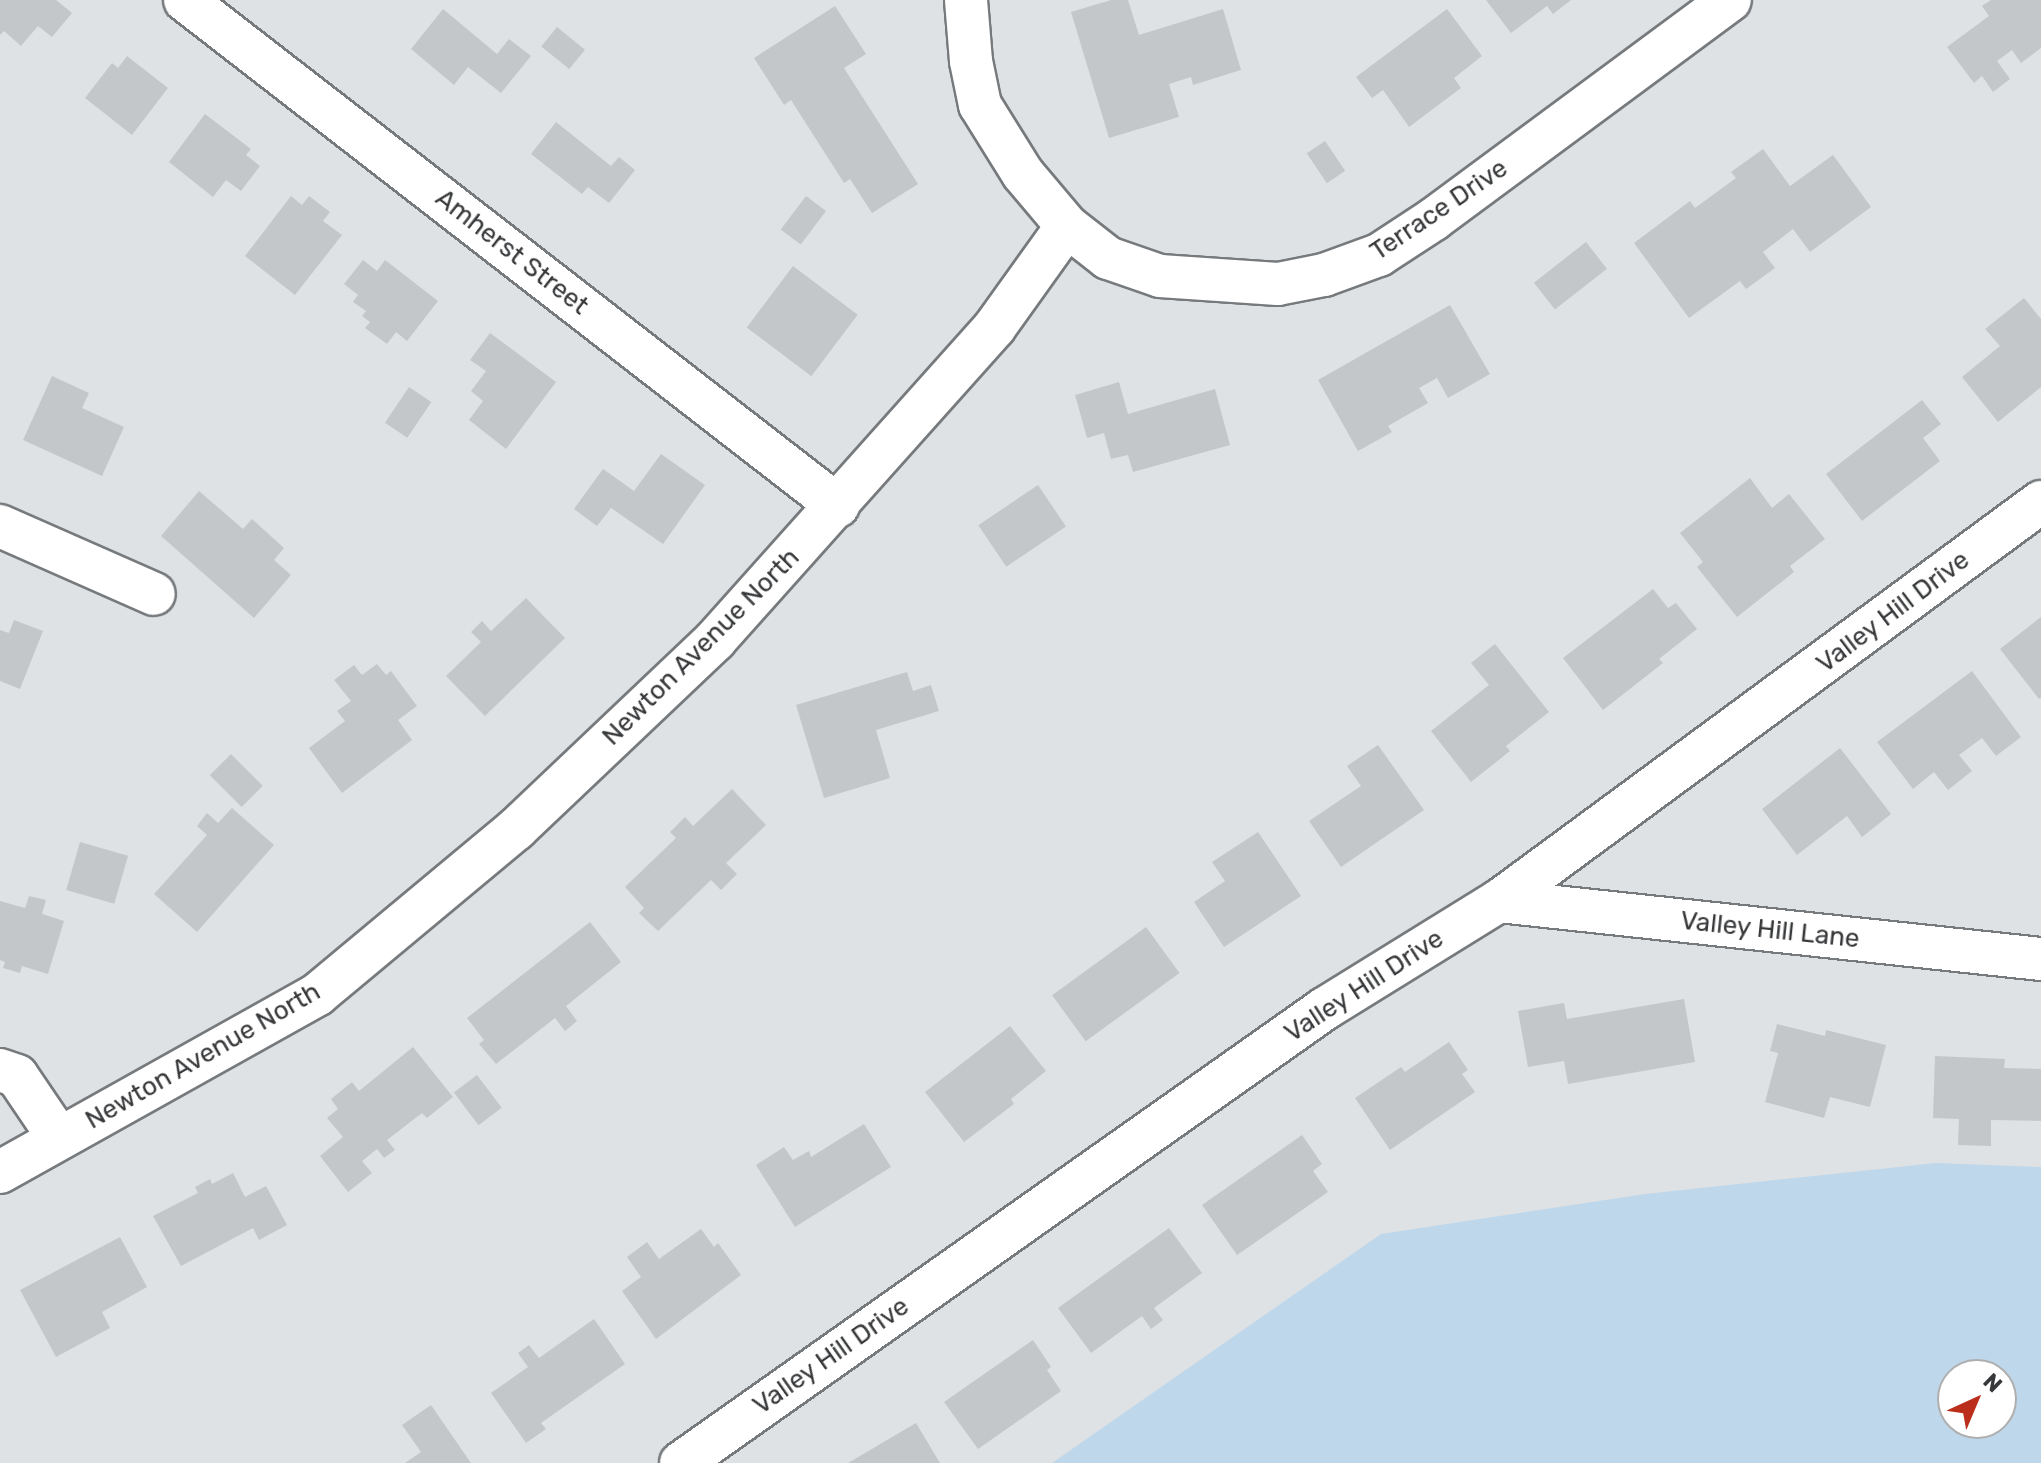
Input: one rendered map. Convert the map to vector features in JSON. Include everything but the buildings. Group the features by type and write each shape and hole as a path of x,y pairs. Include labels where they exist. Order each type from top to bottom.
{"street":[{"name":"Amherst Street","path":"185,0 838,506"},
{"path":"966,0 971,61 980,105 1023,174 1067,226"},
{"name":"Terrace Drive","path":"1067,226 1108,258 1160,276 1278,284 1324,275 1379,255 1434,219 1730,0"},
{"name":"Newton Avenue North","path":"59,1138 318,994 516,829 715,640 838,506 994,328 1067,226"},
{"name":"Valley Hill Drive","path":"681,1463 1324,1009 1499,901 2041,502"},
{"path":"0,526 154,594"},
{"name":"Valley Hill Lane","path":"1499,901 2041,959"},
{"path":"0,1070 17,1076 59,1138 0,1172"}],"shaded area":[{"path":"1936,1163 2041,1167 2041,1463 1052,1463 1381,1234 1645,1194"}]}
